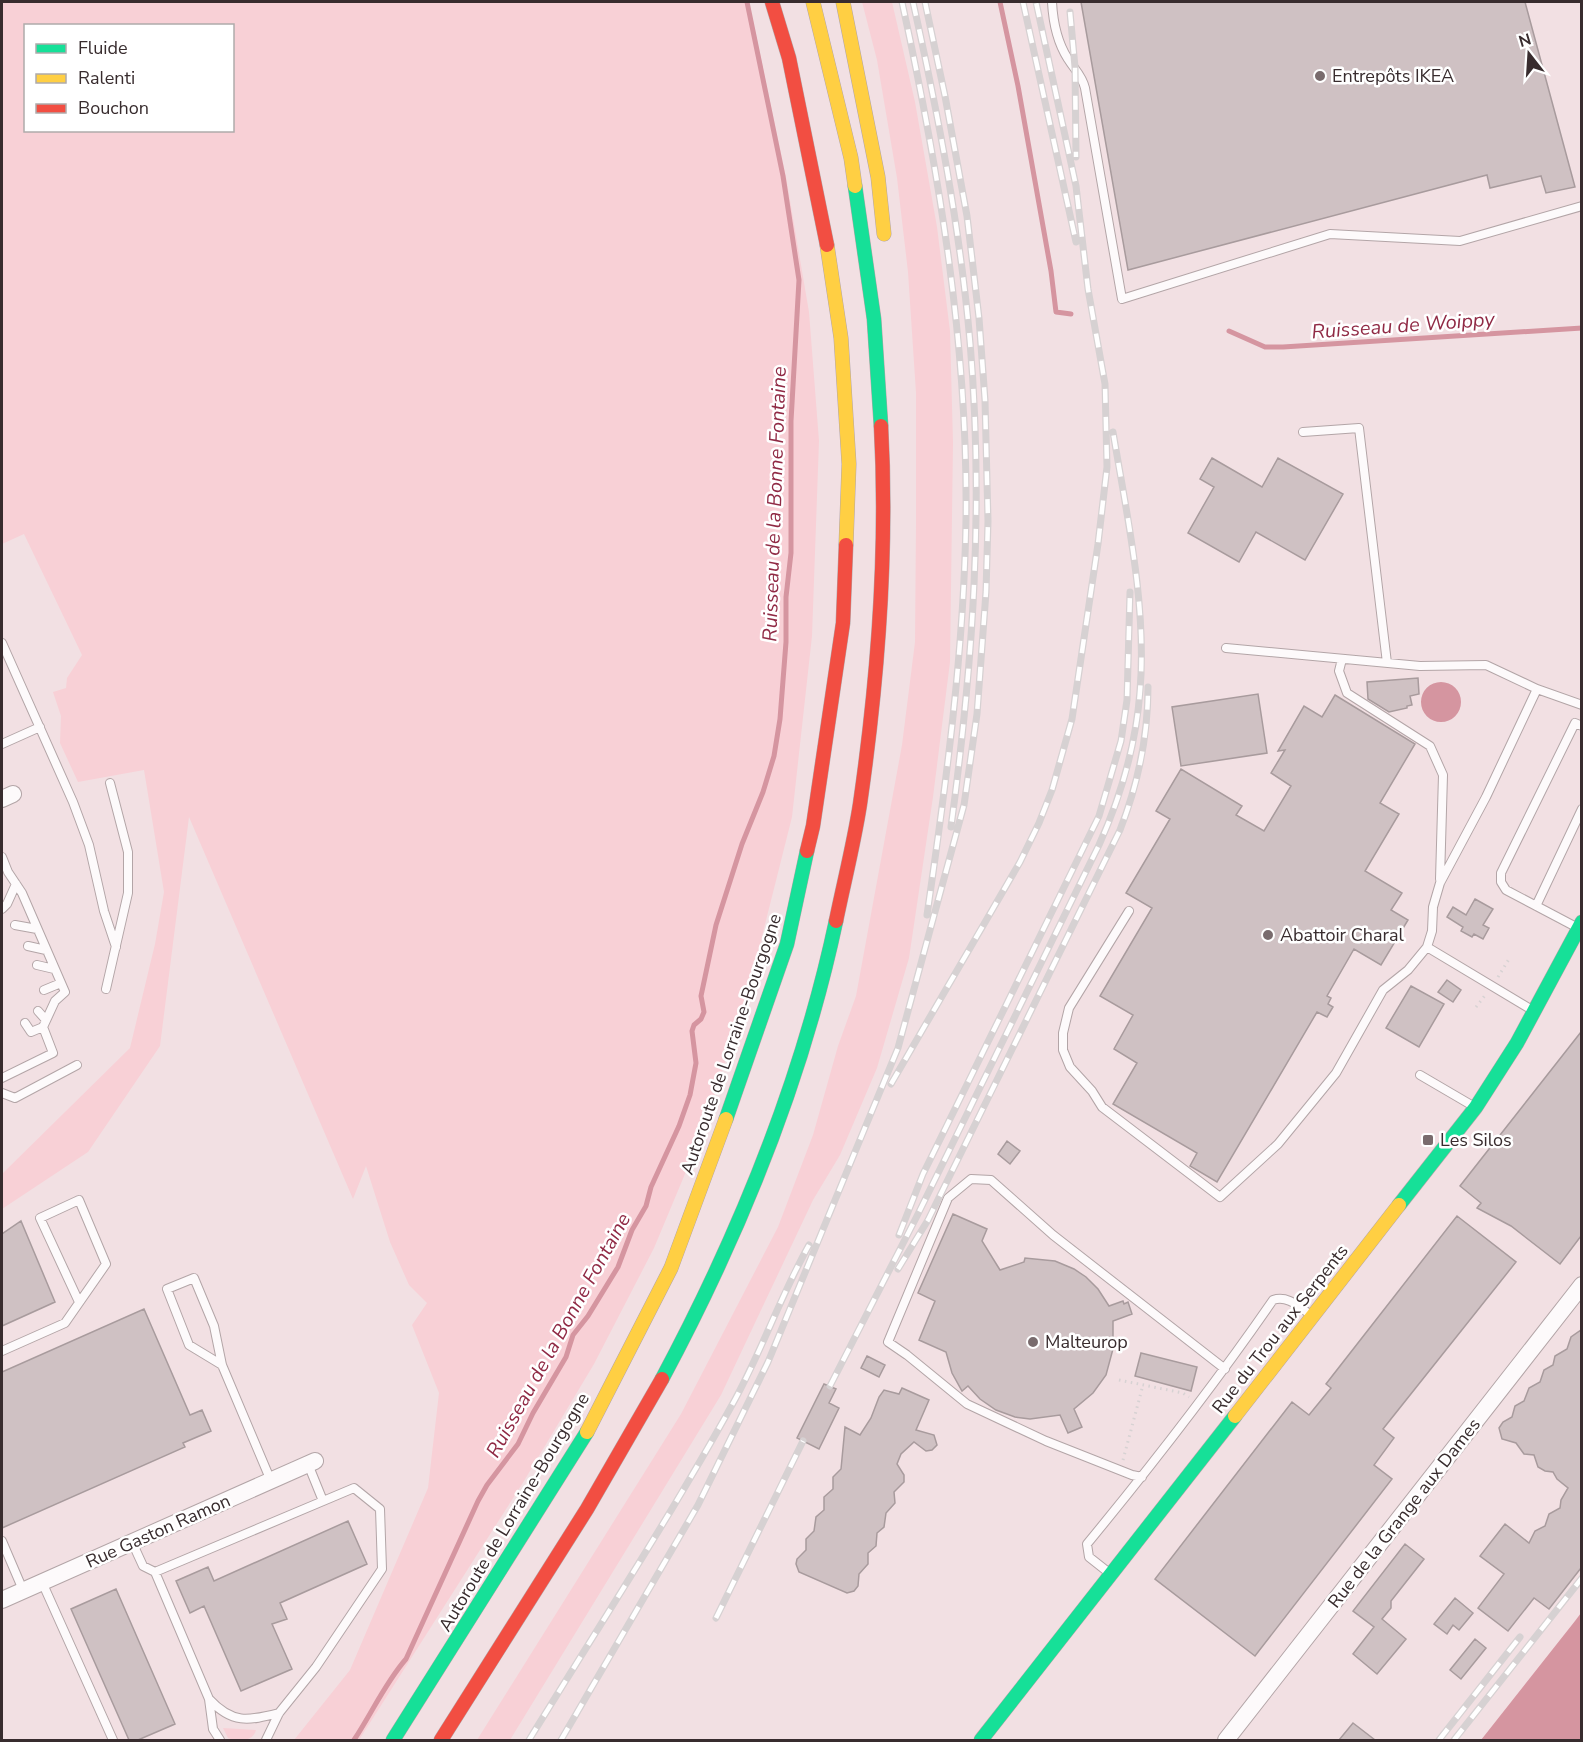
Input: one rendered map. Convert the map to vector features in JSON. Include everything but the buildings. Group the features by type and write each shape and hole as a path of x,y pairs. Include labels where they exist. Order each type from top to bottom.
{"main road":[{"name":"Autoroute de Lorraine-Bourgogne","path":"393,1740 589,1429 671,1268 788,944 813,826 843,623 849,464 841,338 822,215 789,58 772,2"},
{"path":"441,1740 639,1423 675,1357 719,1267 752,1194 803,1046 829,955 850,864 873,716 881,620 884,542 882,396 859,201 840,103 813,2"},
{"path":"843,2 878,177 885,244"},
{"path":"882,396 890,342"},
{"name":"Rue du Trou aux Serpents","path":"981,1740 1476,1107 1517,1043 1580,925"}],"street":[{"name":"Rue de la Grange aux Dames","path":"1226,1740 1581,1285"},
{"name":"Rue Gaston Ramon","path":"2,1600 311,1463"}],"lane":[{"path":"1052,2 1057,32 1063,50 1069,62 1080,73 1085,88 1122,299 1330,234 1460,241 1581,206"},
{"path":"1304,432 1359,428 1387,663"},
{"path":"2,643 74,802 89,845 116,947"},
{"path":"1226,648 1420,666 1486,665 1537,689 1581,705"},
{"path":"1342,659 1339,671 1347,693 1430,746 1443,775 1440,883"},
{"path":"1129,911 1069,1008 1063,1033 1064,1050 1070,1067 1092,1091 1102,1107 1220,1197 1278,1143 1336,1073 1383,990 1408,970 1427,947 1432,931 1433,907 1440,883 1486,797 1537,689"},
{"path":"1580,925 1506,890 1501,882 1501,873 1575,723 1581,726"},
{"path":"2,744 40,727"},
{"path":"106,989 128,893 128,852 110,783"},
{"path":"1536,906 1581,809"},
{"path":"2,857 22,893 65,992 55,1000 44,1024 31,1032 25,1023"},
{"path":"2,909 7,904 16,884"},
{"path":"15,925 37,929"},
{"path":"28,946 46,950"},
{"path":"1427,947 1534,1012"},
{"path":"37,965 54,969"},
{"path":"44,990 61,983"},
{"path":"2,1078 53,1053 38,1011"},
{"path":"2,1093 15,1098 77,1065"},
{"path":"1420,1075 1476,1107"},
{"path":"1142,1477 1120,1471 1046,1441 967,1404 888,1342 948,1198 971,1179 991,1180 1053,1235 1225,1369"},
{"path":"2,1351 65,1323 80,1302 106,1264 79,1200 40,1218 80,1302"},
{"path":"222,1365 189,1345 167,1289 194,1278 214,1326 222,1365 271,1481"},
{"path":"1111,1575 1089,1557 1087,1544 1225,1369 1273,1300 1279,1298 1291,1300 1313,1317"},
{"path":"311,1463 323,1501"},
{"path":"155,1572 354,1488 380,1509 382,1569 316,1667 279,1713 266,1740"},
{"path":"2,1541 23,1590"},
{"path":"132,1542 143,1566 155,1572 209,1699 213,1729 220,1740"},
{"path":"42,1582 112,1740"},
{"path":"209,1699 221,1712 239,1719 262,1718 279,1713"}],"path":[{"path":"1119,1380 1183,1393 1197,1404"},
{"path":"1120,1471 1143,1385"}],"shaded area":[{"path":"2,2 747,2 786,177 809,312 819,441 812,636 792,817 753,972 733,1038 700,1138 654,1248 594,1364 524,1481 359,1740 294,1740 350,1670 428,1488 439,1393 412,1325 427,1303 409,1285 390,1242 366,1166 353,1199 189,817 160,1046 88,1152 2,1209 2,1174 130,1048 155,944 164,892 144,770 78,782 60,743 61,716 53,692 66,688 67,678 82,655 24,534 2,544"},
{"path":"862,2 892,2 915,102 937,227 950,331 953,443 950,662 909,958 877,1068 840,1155 813,1200 721,1395 510,1740 477,1740 681,1414 778,1227 813,1135 838,1046 856,996 902,745 915,642 916,524 916,393 908,272 897,178 877,60"},
{"path":"1441,682 1449,683 1455,688 1460,694 1460,710 1455,716 1449,721 1441,722 1433,721 1427,716 1422,710 1421,702 1422,694 1427,688 1433,683"},
{"path":"1581,1613 1581,1740 1481,1740 1575,1621"},
{"path":"223,1728 256,1730 248,1739 236,1740 228,1738"}],"waterway":[{"name":"Ruisseau de la Bonne Fontaine","path":"354,1740 385,1688 406,1659 478,1501 487,1485 518,1444 533,1413 566,1357 573,1335 588,1316 618,1267 632,1230 646,1206 651,1187 679,1126 690,1095 696,1063 692,1031 704,1012 701,996 716,925 774,756 780,719 786,642 786,597 791,553 791,421 799,280 783,176 747,2"},
{"name":"Ruisseau de Woippy","path":"1000,2 1018,86 1051,271 1056,312 1071,314"},
{"name":"Ruisseau de Woippy","path":"1229,331 1265,347 1283,347 1582,328"}],"railway":[{"path":"902,2 928,130 949,259 962,388 965,454 965,569 958,668 927,915"},
{"path":"913,2 954,213 966,299 974,404 976,464 974,585 965,706 951,827"},
{"path":"561,1740 698,1505 768,1362 898,1048 964,805 977,714 986,592 988,521 985,400 979,318 967,216 925,2"},
{"path":"1023,2 1076,242"},
{"path":"891,1084 1020,862 1052,790 1072,719 1098,544 1107,467 1105,384 1088,289 1076,186 1036,2"},
{"path":"1070,12 1075,67 1076,157"},
{"path":"830,1386 917,1216 1099,845 1121,789 1138,711 1141,626 1130,528 1113,432"},
{"path":"899,1235 923,1174 1099,816 1121,741 1127,700 1130,592"},
{"path":"898,1269 928,1220 1120,830 1141,760 1148,706 1148,687"},
{"path":"529,1740 708,1448 742,1385 809,1245"},
{"path":"716,1618 803,1441"},
{"path":"1454,1740 1582,1578"},
{"path":"1439,1740 1520,1637"}],"traffic: fast":[{"path":"855,186 874,319 881,426"},
{"path":"726,1119 787,944 807,851"},
{"path":"662,1379 717,1269 765,1156 805,1040 836,921"},
{"path":"1399,1205 1476,1107 1517,1043 1582,922"},
{"path":"981,1740 1235,1416"},
{"path":"393,1740 587,1432"}],"traffic: slow":[{"path":"813,2 851,158 855,186"},
{"path":"843,2 878,177 884,234"},
{"path":"827,245 841,338 849,464 846,545"},
{"path":"587,1432 671,1268 726,1119"},
{"path":"1235,1416 1399,1205"}],"traffic: jam":[{"path":"772,2 789,58 827,245"},
{"path":"836,921 860,804 872,710 882,568 881,426"},
{"path":"807,851 813,826 843,623 846,545"},
{"path":"441,1740 587,1509 662,1379"}],"place":[{"name":"Entrepôts IKEA","path":"1320,76"},
{"name":"Abattoir Charal","path":"1268,935"},
{"name":"Les Silos","path":"1428,1140"},
{"name":"Malteurop","path":"1033,1342"}]}
